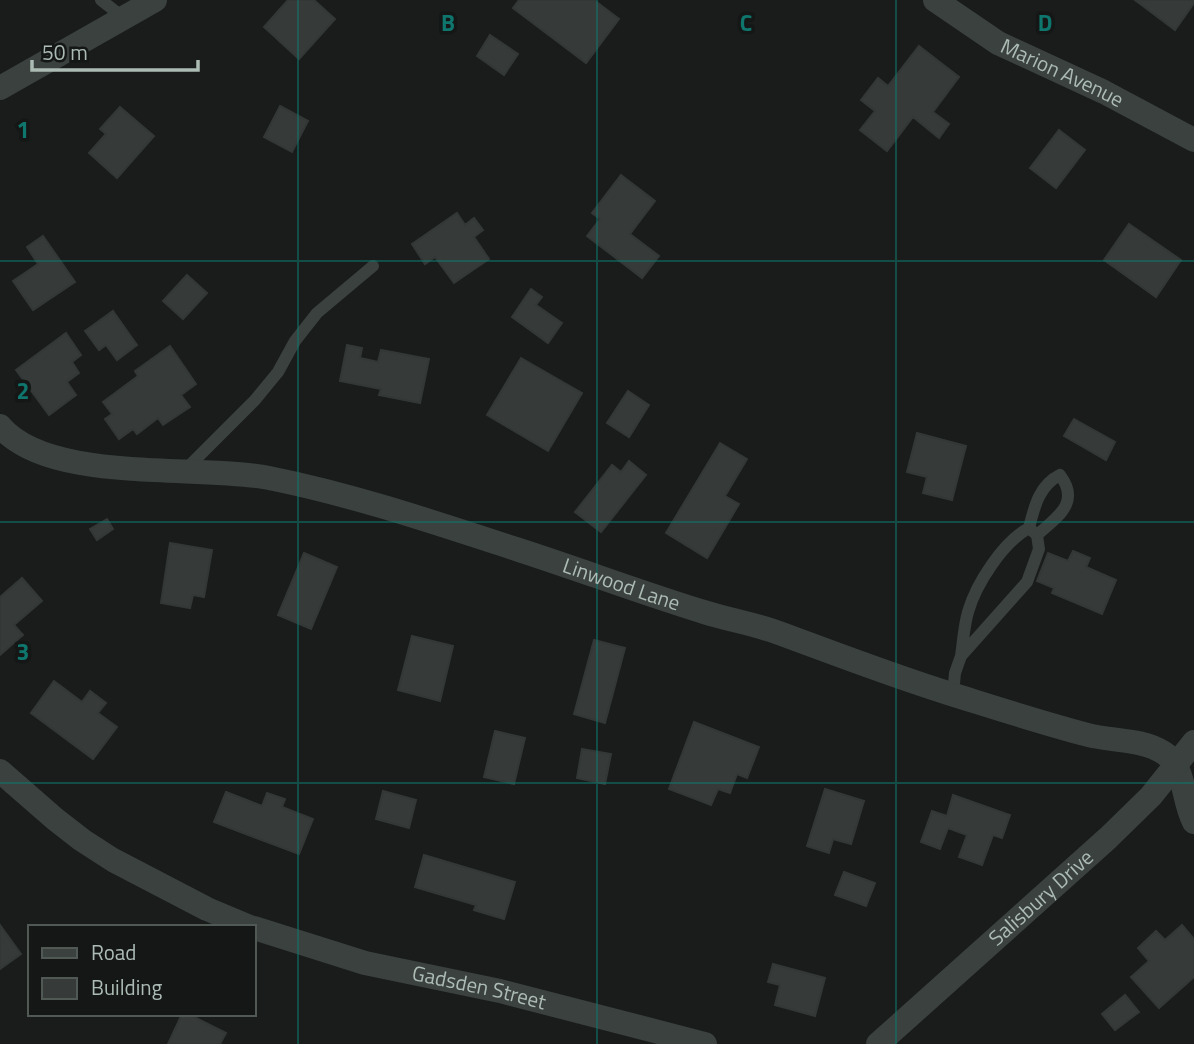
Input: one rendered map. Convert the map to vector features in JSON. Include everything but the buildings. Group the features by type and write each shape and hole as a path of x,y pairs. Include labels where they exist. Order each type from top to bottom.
{"street":[{"path":"0,88 155,0"},
{"name":"Marion Avenue","path":"935,0 998,43 1104,92 1194,140"},
{"name":"Linwood Lane","path":"0,426 20,444 43,455 127,468 268,478 378,505 706,613 779,633 953,694 1093,736 1154,747 1177,765"},
{"name":"Salisbury Drive","path":"878,1044 1059,884 1151,796 1194,742"},
{"path":"1177,765 1194,822"},
{"name":"Gadsden Street","path":"0,771 82,841 207,909 247,925"},
{"name":"Gadsden Street","path":"256,928 365,963 500,991 705,1044"}],"lane":[{"path":"101,0 124,19"},
{"path":"184,471 255,400 278,372 295,341 317,313 373,266"},
{"path":"953,694 969,610 993,562 1018,534 1033,532 1039,549 1027,582 961,656"}]}
